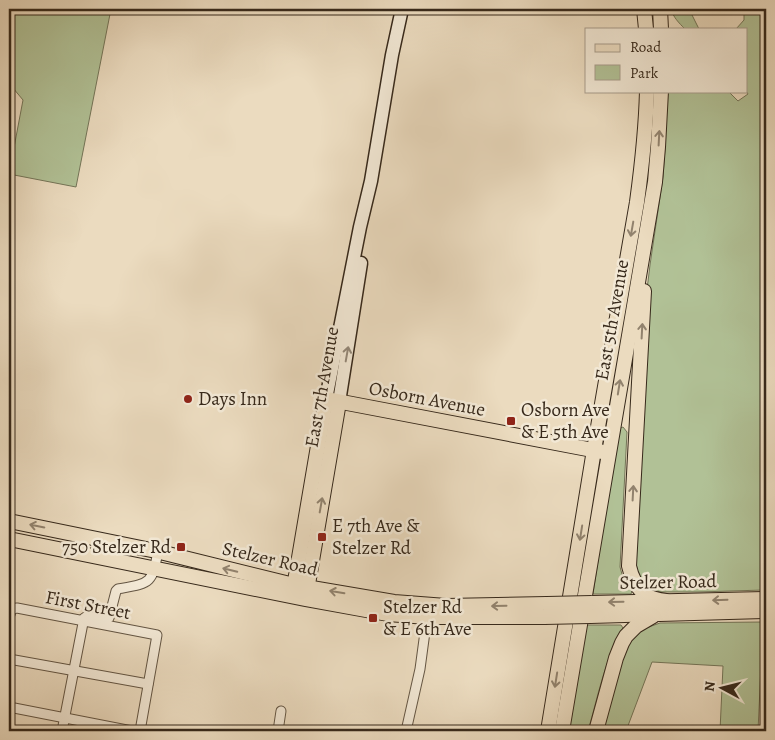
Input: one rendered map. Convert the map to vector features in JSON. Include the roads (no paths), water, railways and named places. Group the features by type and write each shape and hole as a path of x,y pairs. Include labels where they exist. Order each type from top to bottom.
{"main road":[{"path":"644,9 646,28"},
{"path":"659,10 661,28"},
{"name":"East 5th Avenue","path":"548,731 640,181 646,128 647,92"},
{"name":"East 5th Avenue","path":"562,731 653,195 661,92"},
{"path":"653,195 642,311 629,566 631,574 642,592 672,605"},
{"name":"Osborn Avenue","path":"332,400 608,453"},
{"name":"East 7th Avenue","path":"300,592 303,532 332,400"},
{"name":"East 7th Avenue","path":"300,592 332,400"},
{"name":"Stelzer Road","path":"9,521 158,551 263,578 300,592 388,614 427,616 591,610 766,599"},
{"path":"263,578 278,577 286,571 296,556 303,532"},
{"name":"Stelzer Road","path":"9,539 154,569 300,592 429,605 546,611"},
{"name":"Stelzer Road","path":"591,610 659,614 672,605 766,612"},
{"path":"596,731 616,658 622,643 626,636 638,625 659,614"}],"street":[{"name":"East 7th Avenue","path":"332,400 363,245 371,181 392,55 402,9"},
{"path":"62,731 84,618 87,616 109,618 116,591 142,585 149,580 154,573 158,551"},
{"name":"First Street","path":"10,613 17,608 157,635 148,684"},
{"path":"406,731 420,669 427,616"},
{"path":"9,659 148,684 140,731"},
{"path":"9,707 132,731"},
{"path":"278,731 281,711"}],"place":[{"name":"Days Inn","path":"188,399"},
{"name":"Osborn Ave & E 5th Ave","path":"511,421"},
{"name":"E 7th Ave & Stelzer Rd","path":"322,537"},
{"name":"750 Stelzer Rd","path":"181,547"},
{"name":"Stelzer Rd & E 6th Ave","path":"373,618"}]}
